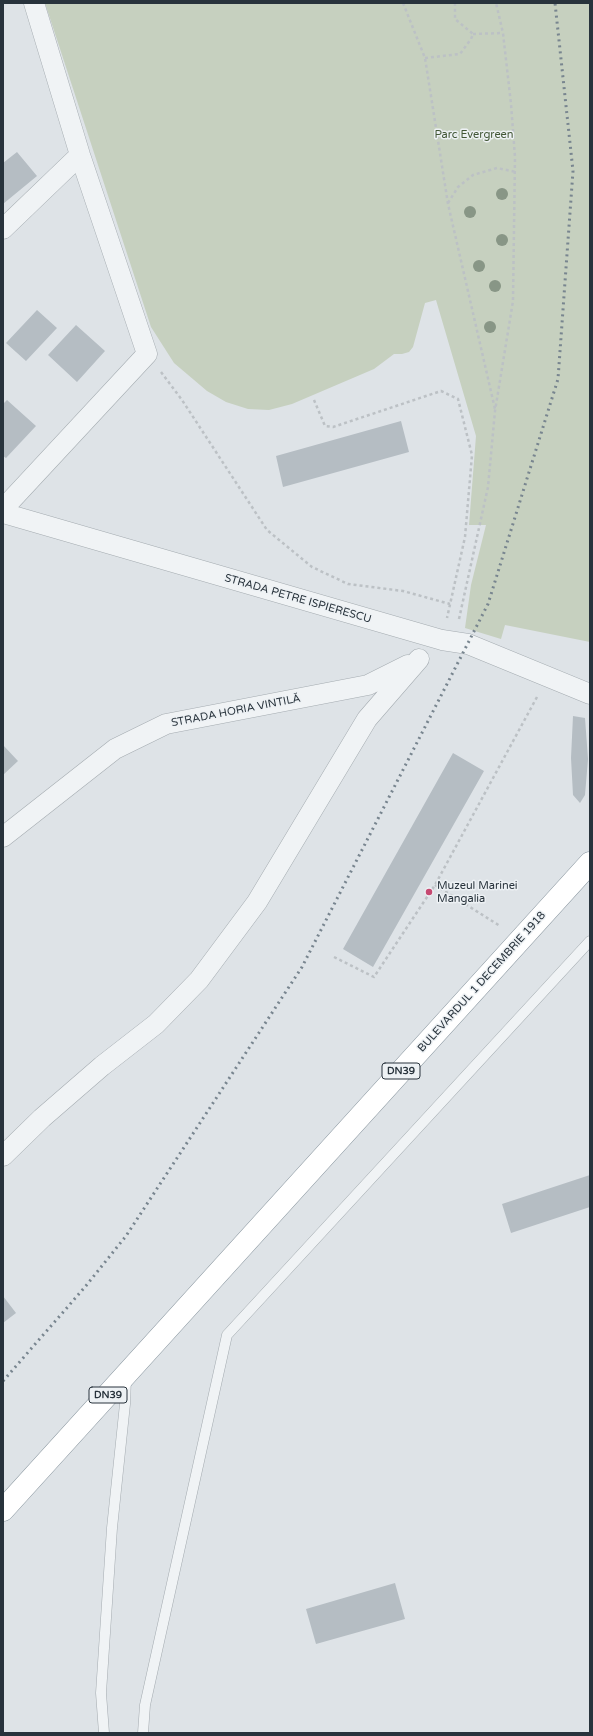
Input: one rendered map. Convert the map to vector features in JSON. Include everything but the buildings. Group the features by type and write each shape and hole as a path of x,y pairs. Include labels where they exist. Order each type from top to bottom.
{"highway":[{"name":"BULEVARDUL 1 DECEMBRIE 1918","path":"126,1376 590,863"},
{"name":"DN39","path":"3,1510 126,1376"}],"street":[{"path":"3,509 148,354 80,155 34,3"},
{"path":"3,230 80,155"},
{"name":"STRADA PETRE ISPIERESCU","path":"3,513 442,640 468,644 547,678 590,694"},
{"name":"STRADA HORIA VINTILĂ","path":"3,837 115,749 166,724 368,685 392,674 418,659 442,640"},
{"path":"3,1156 66,1097 156,1024 200,980 257,902 367,719 418,659"}],"lane":[{"path":"143,1733 145,1704 227,1335 590,941"},
{"path":"104,1733 102,1693 112,1528 126,1404 126,1376"}],"path":[{"path":"403,3 425,58 448,204 495,411"},
{"path":"455,3 454,19 473,34 502,33"},
{"path":"442,640 460,618 488,487 495,411 513,301 516,172 512,104 502,33 496,3"},
{"path":"425,58 460,54 466,48 473,34"},
{"path":"448,204 458,187 473,175 497,168 516,172"},
{"path":"148,354 182,400 267,530 312,567 348,584 403,591 450,604"},
{"path":"314,400 325,426 333,427 441,391 458,399 472,455 465,537 442,640"},
{"path":"334,957 374,978 435,885 547,678"},
{"path":"435,885 520,940"}],"green space":[{"name":"Parc Evergreen","path":"45,3 590,3 590,642 505,625 501,639 465,628 471,585 486,525 469,525 476,436 436,300 425,303 413,347 409,352 394,354 374,369 292,404 269,410 248,409 226,402 207,391 174,363 151,327"}],"railway":[{"path":"3,1381 85,1287 126,1236 302,967 488,604 558,379 573,171 555,3"}],"place":[{"name":"Muzeul Marinei Mangalia","path":"429,892"}]}
